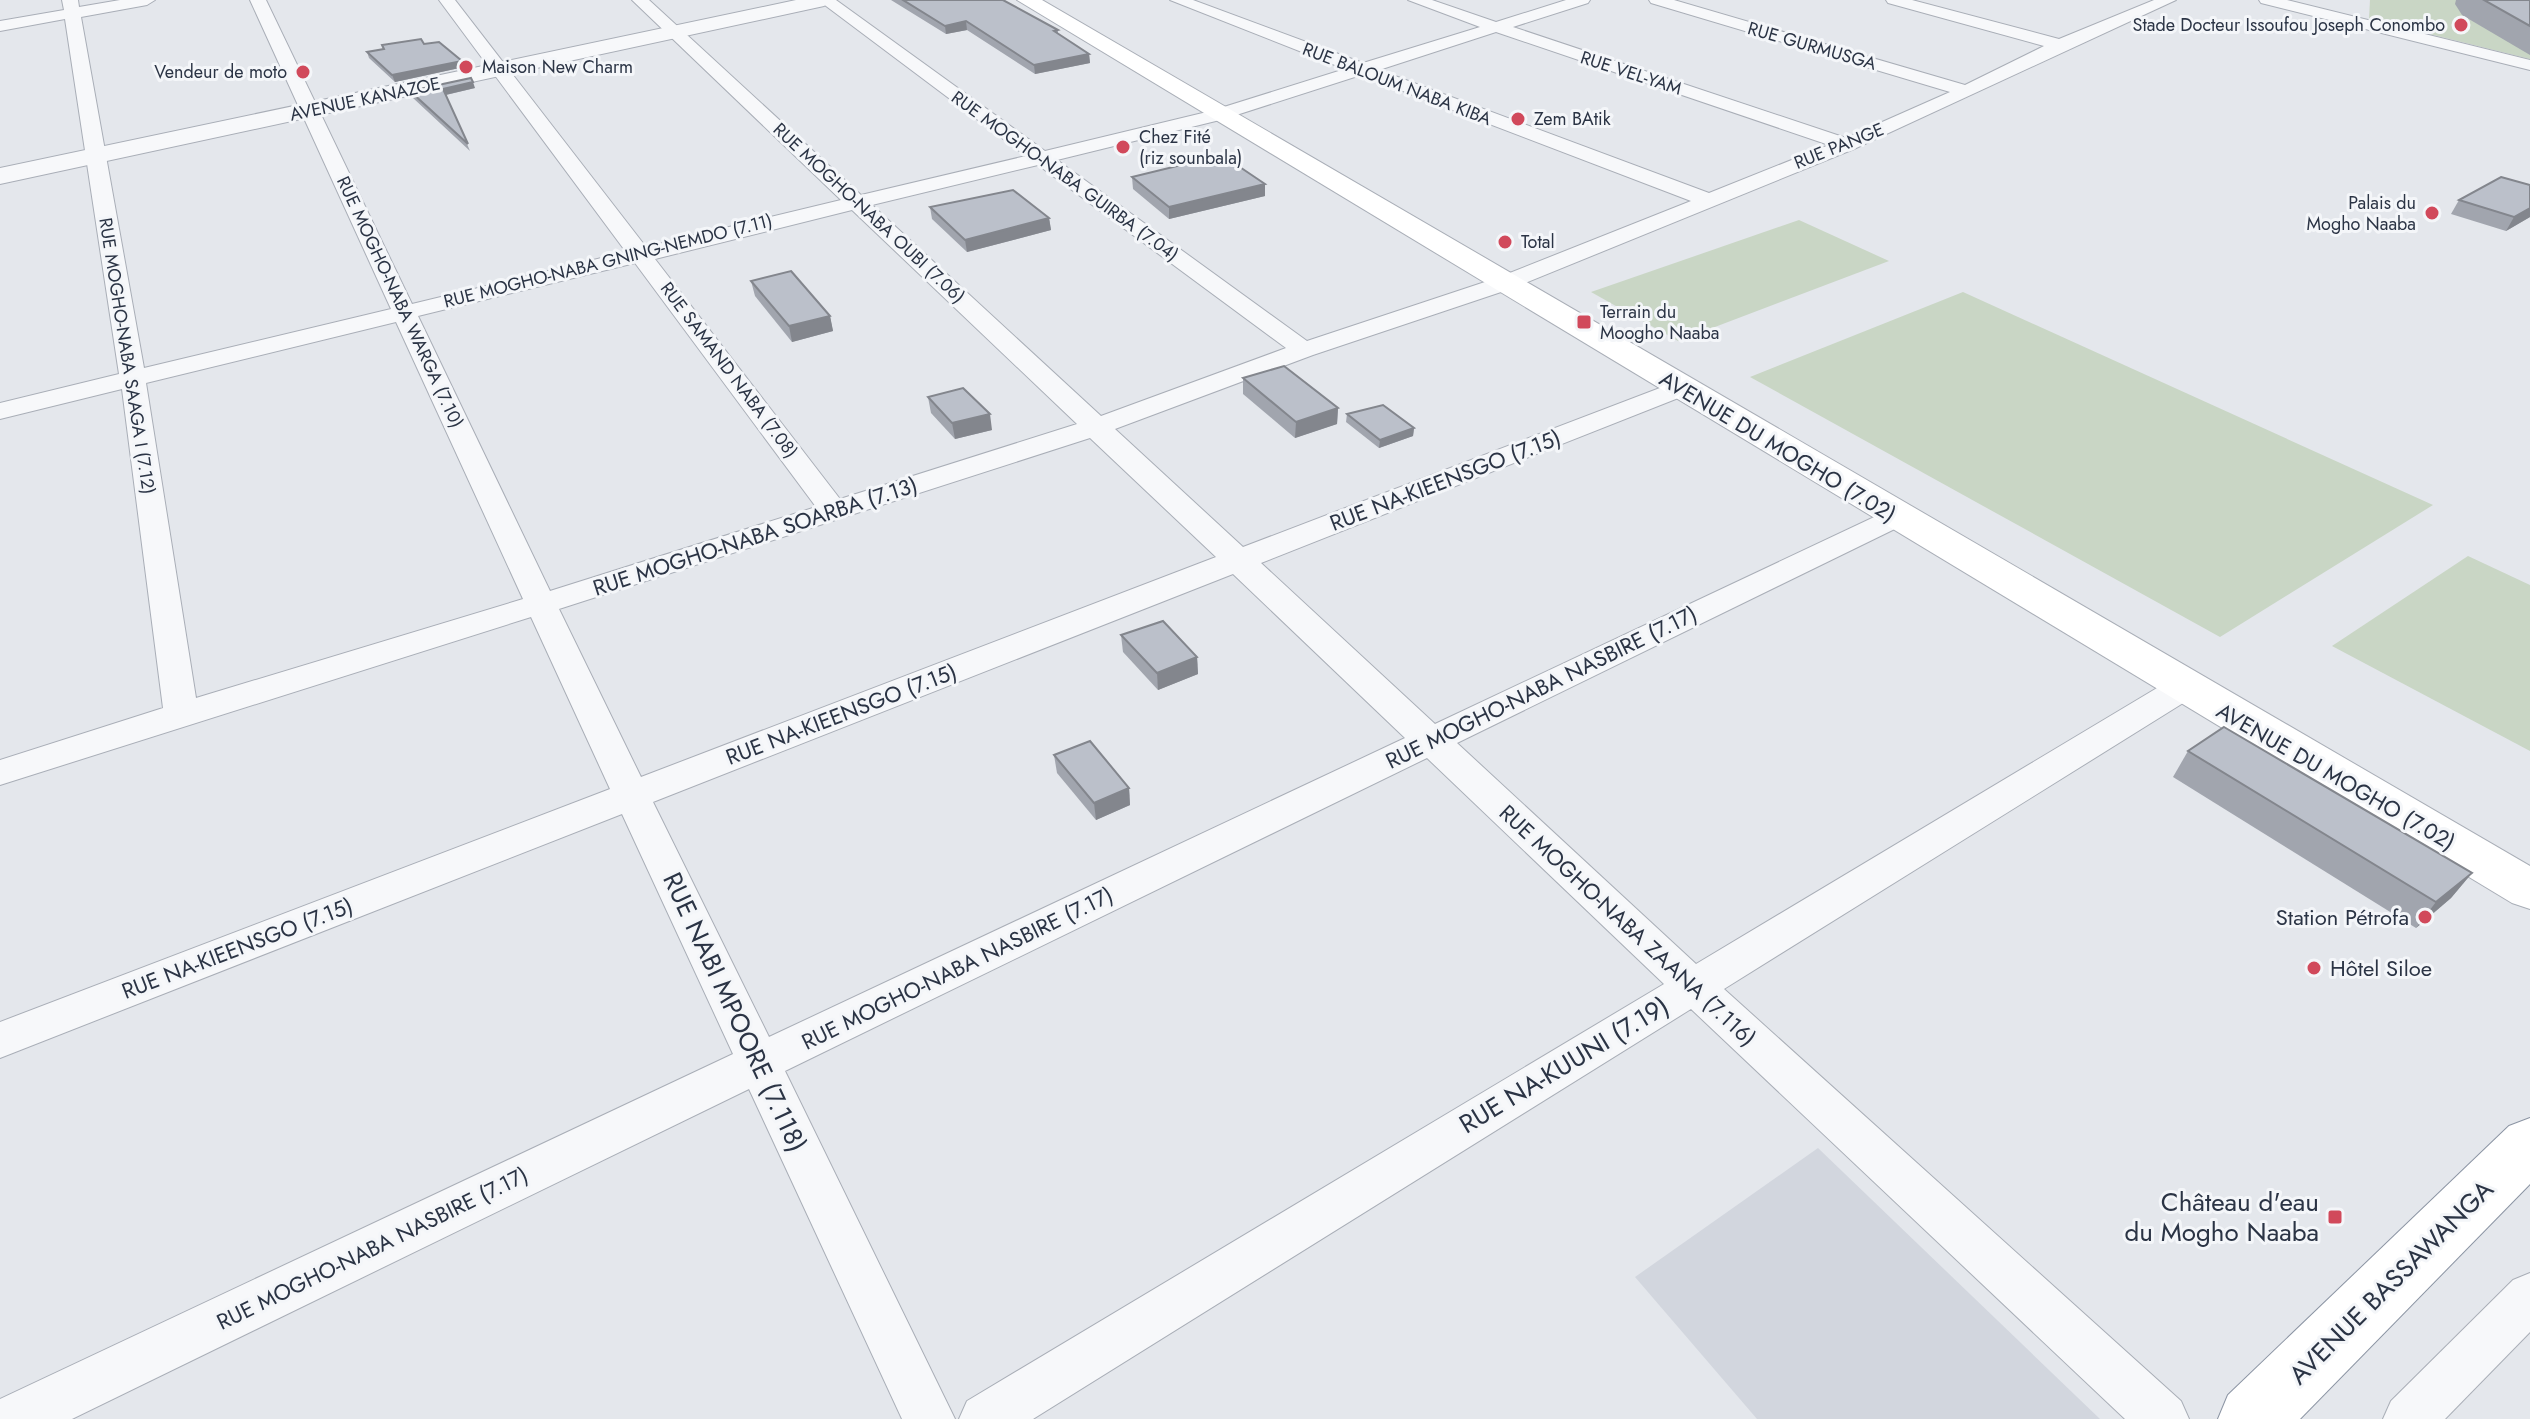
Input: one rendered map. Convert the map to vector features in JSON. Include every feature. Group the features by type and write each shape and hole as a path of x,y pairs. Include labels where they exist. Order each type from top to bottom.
{"main road":[{"name":"AVENUE DU MOGHO (7.02)","path":"1027,0 2530,890"},
{"name":"AVENUE BASSAWANGA","path":"2252,1419 2530,1144"}],"street":[{"path":"0,26 72,6 147,0"},
{"name":"RUE MOGHO-NABA WARGA (7.10)","path":"258,0 541,604"},
{"name":"RUE SAMAND NABA (7.08)","path":"447,0 642,253 835,512"},
{"name":"RUE MOGHO-NABA OUBI (7.06)","path":"640,0 1096,427"},
{"name":"AVENUE KANAZOE","path":"0,176 825,0"},
{"name":"RUE MOGHO-NABA GUIRBA (7.04)","path":"825,0 1304,350"},
{"name":"RUE BALOUM NABA KIBA","path":"1178,0 1706,199"},
{"name":"RUE VEL-YAM","path":"1416,0 1847,145"},
{"name":"RUE MOGHO-NABA GNING-NEMDO (7.11)","path":"0,411 1217,115 1582,0"},
{"name":"RUE GURMUSGA","path":"1657,0 1967,91"},
{"path":"1894,0 2060,45"},
{"path":"2128,0 2161,3"},
{"path":"2267,0 2334,8 2530,65"},
{"name":"RUE PANGE","path":"1505,283 1706,199 1847,145 2060,45 2161,3"},
{"name":"RUE MOGHO-NABA SAAGA I (7.12)","path":"72,6 133,379 181,714"},
{"name":"RUE MOGHO-NABA SOARBA (7.13)","path":"0,773 835,512 1096,427 1304,350 1505,283"},
{"name":"RUE NA-KIEENSGO (7.15)","path":"0,1040 1682,388"},
{"name":"RUE MOGHO-NABA ZAANA (7.116)","path":"1096,427 1693,986 2163,1419"},
{"name":"RUE MOGHO-NABA NASBIRE (7.17)","path":"16,1419 1897,517"},
{"name":"RUE NABI MPOORE (7.118)","path":"541,604 929,1419"},
{"name":"RUE NA-KUUNI (7.19)","path":"985,1419 2184,687"},
{"path":"2409,1419 2530,1297"}],"shaded area":[{"path":"1818,1148 2100,1419 1757,1419 1635,1277"}],"green space":[{"name":"Stade Docteur Issoufou Joseph Conombo","path":"2370,0 2530,0 2530,59 2369,19"},
{"path":"1799,220 1889,261 1678,341 1591,292"},
{"path":"1963,292 2433,505 2220,637 1750,377"},
{"path":"2468,556 2530,585 2530,751 2332,646"}],"building":[{"path":"903,0 1003,0 1058,30 1054,31 1089,54 1034,65 966,21 945,26"},
{"path":"2484,0 2530,0 2530,26"},
{"path":"421,39 424,44 439,42 462,61 392,75 367,52 384,49 382,45"},
{"path":"471,78 473,82 443,89 468,144 410,91"},
{"path":"1222,155 1265,184 1169,207 1132,177"},
{"path":"2501,177 2530,185 2530,208 2514,217 2459,200"},
{"path":"1013,190 1049,218 965,240 930,207"},
{"path":"791,271 830,316 789,326 751,281"},
{"path":"1284,366 1338,408 1296,422 1243,378"},
{"path":"963,388 990,414 952,423 928,397"},
{"path":"1383,405 1414,428 1380,440 1347,414"},
{"path":"1163,621 1197,657 1157,673 1121,635"},
{"path":"2224,727 2472,873 2436,902 2188,751"},
{"path":"1090,741 1129,788 1094,803 1054,755"}],"place":[{"name":"Stade Docteur Issoufou Joseph Conombo","path":"2461,25"},
{"name":"Maison New Charm","path":"466,67"},
{"name":"Vendeur de moto","path":"303,72"},
{"name":"Zem BAtik","path":"1518,119"},
{"name":"Chez Fité (riz sounbala)","path":"1123,147"},
{"name":"Palais du Mogho Naaba","path":"2432,213"},
{"name":"Total","path":"1505,242"},
{"name":"Terrain du Moogho Naaba","path":"1584,322"},
{"name":"Station Pétrofa","path":"2425,917"},
{"name":"Hôtel Siloe","path":"2314,968"},
{"name":"Château d'eau du Mogho Naaba","path":"2335,1217"}]}
